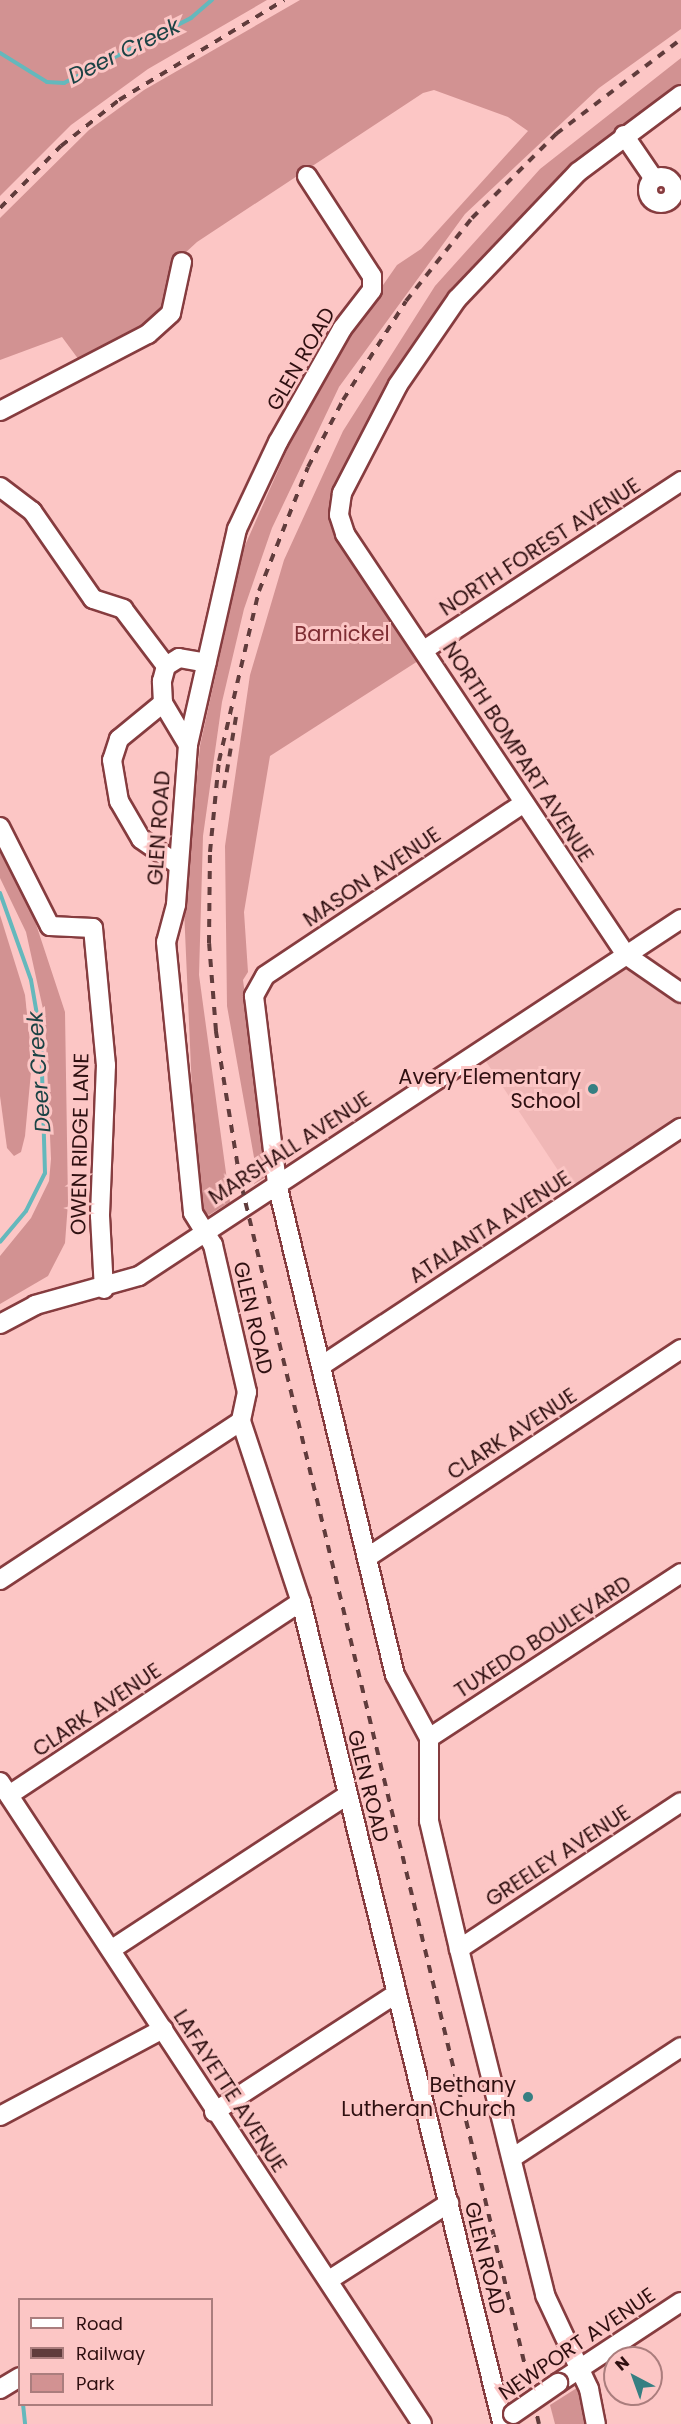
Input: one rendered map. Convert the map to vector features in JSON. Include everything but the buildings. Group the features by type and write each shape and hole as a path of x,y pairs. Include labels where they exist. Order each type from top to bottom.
{"street":[{"path":"654,179 624,135 681,95"},
{"name":"NORTH BOMPART AVENUE","path":"624,135 541,207 458,299 398,385 342,494 339,515 345,534 626,955 681,993"},
{"name":"GLEN ROAD","path":"307,176 372,276 372,290 342,329 278,442 237,529 188,746 177,864 176,904 166,942 184,1077 191,1201 213,1245 247,1392 241,1421 301,1602 347,1795 504,2420"},
{"path":"0,411 148,334 171,313 182,262"},
{"name":"NORTH FOREST AVENUE","path":"424,650 681,481"},
{"path":"0,487 32,511 93,599 123,609 166,666 163,703 188,746"},
{"path":"166,666 179,658 207,663"},
{"path":"163,703 119,739 112,760 119,801 141,839 177,864"},
{"name":"MASON AVENUE","path":"277,1184 254,996 265,976 524,803"},
{"name":"OWEN RIDGE LANE","path":"0,827 50,926 93,928 106,1065 100,1216 104,1289"},
{"name":"MARSHALL AVENUE","path":"0,1324 35,1305 130,1281 681,919"},
{"name":"ATALANTA AVENUE","path":"324,1364 681,1128"},
{"path":"277,1184 324,1364 395,1675 429,1738 429,1821 545,2295 560,2336 580,2369 596,2424"},
{"name":"CLARK AVENUE","path":"368,1557 681,1349"},
{"path":"0,1580 241,1421"},
{"name":"TUXEDO BOULEVARD","path":"429,1738 681,1573"},
{"name":"CLARK AVENUE","path":"4,1789 301,1602"},
{"name":"LAFAYETTE AVENUE","path":"4,1789 112,1949 214,2112 329,2280 422,2424"},
{"path":"112,1949 347,1795"},
{"name":"GREELEY AVENUE","path":"459,1948 681,1802"},
{"path":"214,2112 396,1992"},
{"path":"0,2116 163,2029"},
{"path":"512,2158 681,2047"},
{"path":"329,2280 449,2204"},
{"name":"NEWPORT AVENUE","path":"504,2420 681,2302"},
{"path":"0,2389 18,2378"}],"shaded area":[{"name":"Avery Elementary School","path":"622,967 681,1001 681,1121 573,1193 483,1057"}],"green space":[{"path":"0,0 267,0 148,69 71,125 0,196"},
{"path":"300,0 681,0 681,29 599,88 465,214 339,387 272,528 244,609 222,702 203,836 199,975 230,1202 209,1215 201,1209 196,1182 184,909 200,746 243,550 302,416 374,298 397,265 421,249 528,131 508,117 434,90 423,93 197,242 184,254 164,311 143,330 79,360 62,337 0,360 0,218 89,130 144,90"},
{"name":"Barnickel","path":"681,58 681,86 606,138 555,183 460,286 385,392 330,502 432,652 270,756 244,912 248,972 243,980 269,1175 254,1184 257,1174 227,1006 225,846 250,675 284,560 343,431 435,286 540,169"},
{"path":"0,851 32,912 65,1012 68,1203 65,1243 48,1276 0,1304 0,1256 31,1218 49,1181 51,1159 45,1018 26,932 0,878"},
{"path":"0,915 25,995 32,1061 25,1136 21,1152 14,1156 7,1148 0,1096"},
{"path":"580,2386 592,2424 555,2424 550,2405"}],"waterway":[{"name":"Deer Creek","path":"0,53 47,82 64,83 191,18 212,0"},
{"name":"Deer Creek","path":"0,893 31,980 41,1038 45,1173 26,1211 0,1242"},
{"path":"23,2406 25,2424"}],"railway":[{"path":"0,208 61,146 119,100 284,0"},
{"path":"539,2424 240,1180 216,1031 209,943 210,852 219,761 259,591 308,467 343,400 406,301 472,218 556,134 681,39"},
{"path":"224,788 236,717"}],"place":[{"name":"Avery Elementary School","path":"593,1089"},
{"name":"Bethany Lutheran Church","path":"528,2097"}]}
